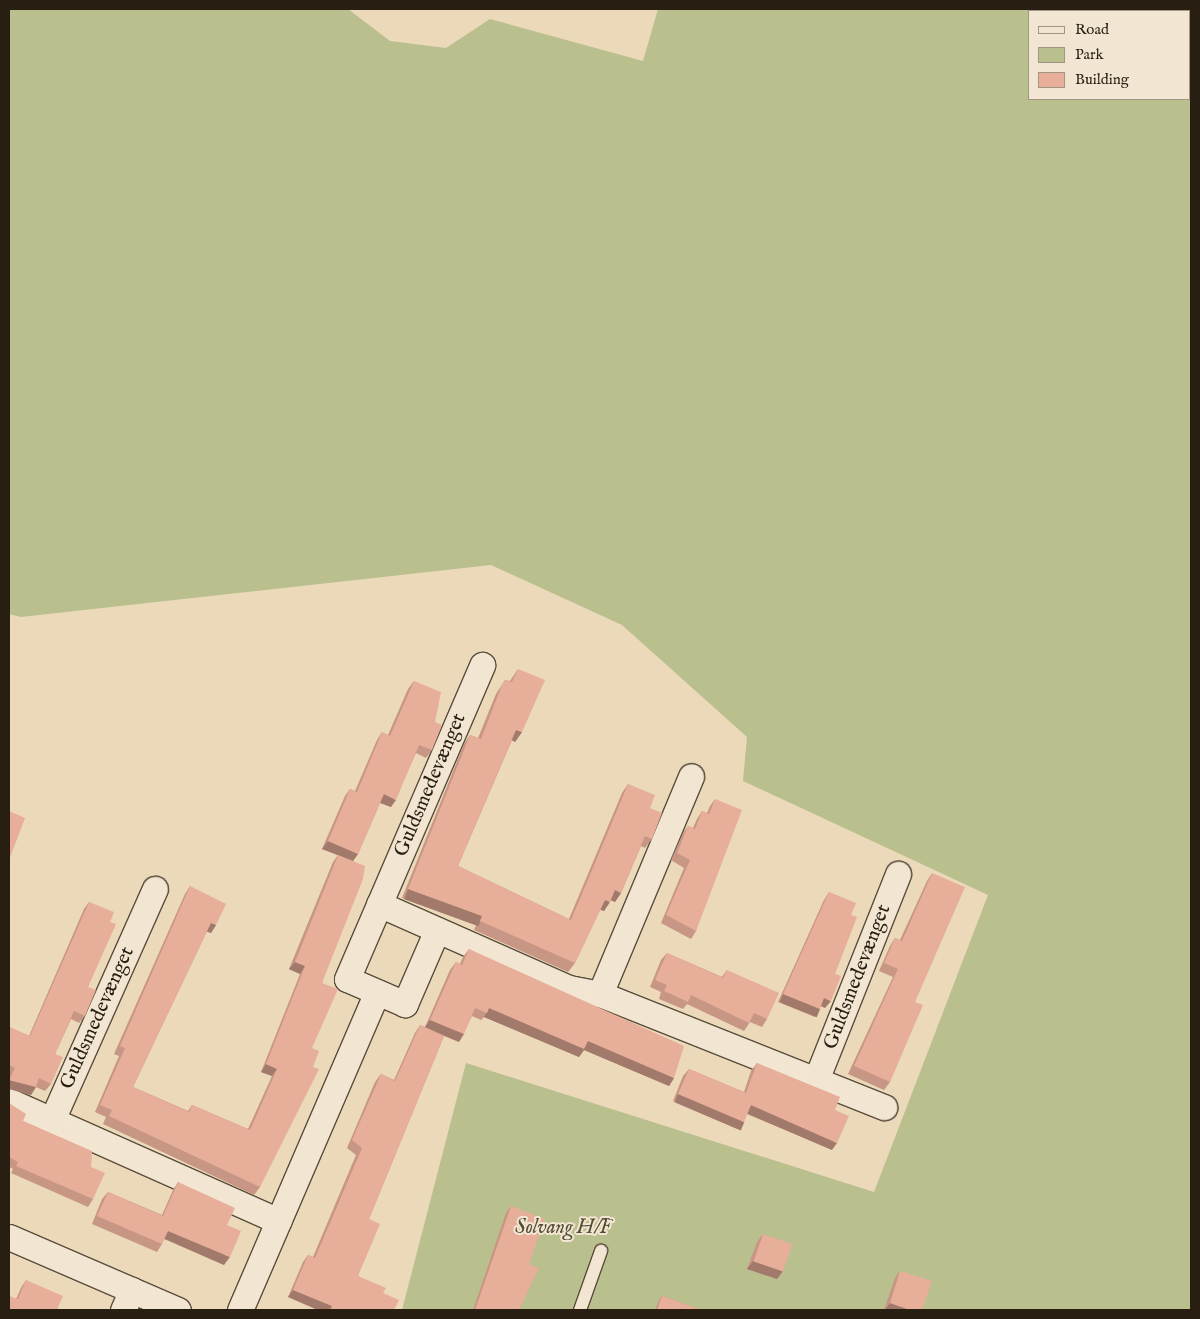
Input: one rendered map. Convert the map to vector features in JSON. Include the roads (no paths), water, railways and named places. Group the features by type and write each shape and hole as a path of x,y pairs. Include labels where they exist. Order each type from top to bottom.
{"street":[{"name":"Guldsmedevænget","path":"437,930 405,1004 347,979 482,664"},
{"path":"600,994 691,776"},
{"name":"Guldsmedevænget","path":"816,1080 898,874"},
{"name":"Guldsmedevænget","path":"52,1120 155,889"},
{"path":"379,904 569,988 600,994 884,1106"},
{"path":"240,1310 377,992"},
{"path":"9,1101 278,1221"},
{"path":"9,1237 128,1300 178,1310"}],"lane":[{"path":"580,1310 601,1251"}],"park label":[{"name":"Solvang H/F","path":"563,1227"}]}
